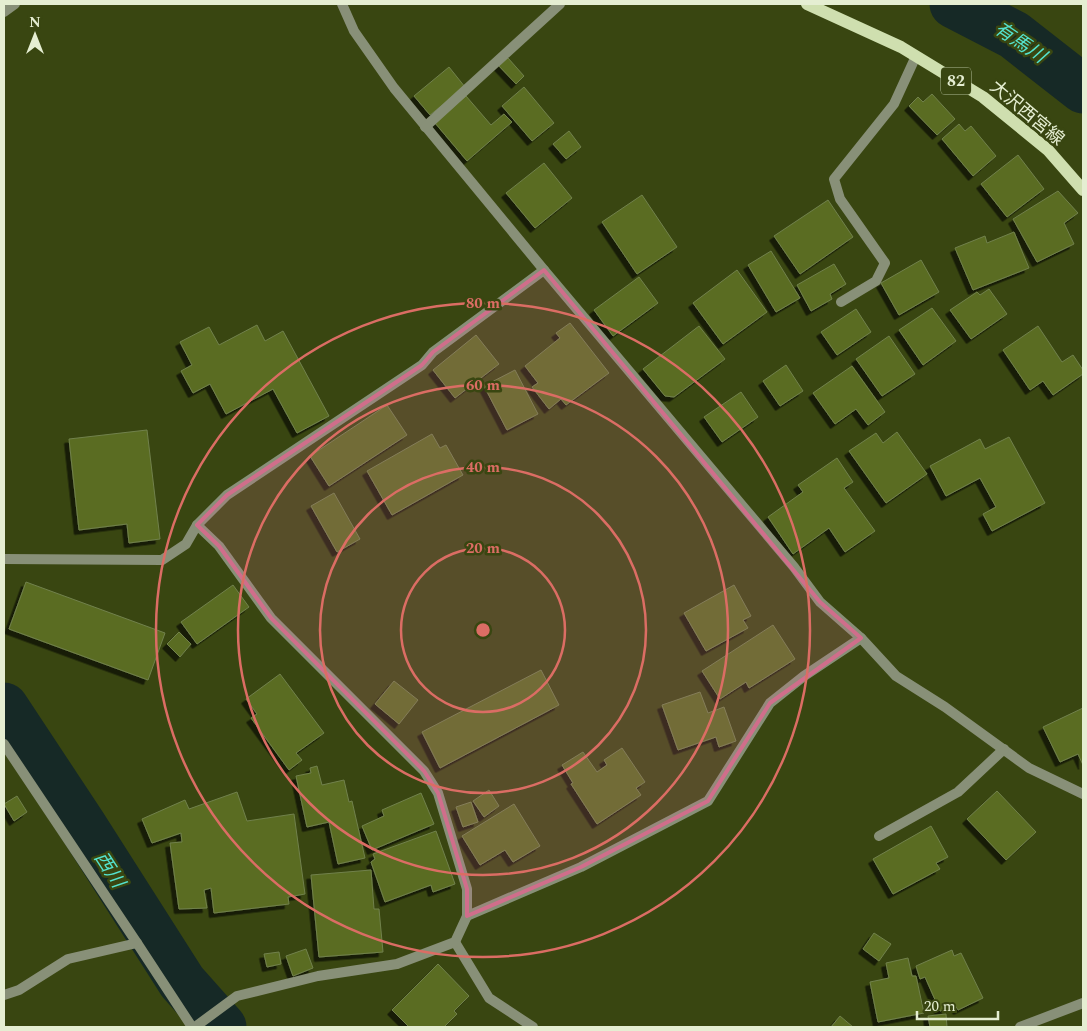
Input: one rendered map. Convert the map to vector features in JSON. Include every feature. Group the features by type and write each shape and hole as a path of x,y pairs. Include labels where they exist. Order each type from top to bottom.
{"main road":[{"name":"大沢西宮線","path":"806,4 901,47 983,97 1048,150 1083,190"}],"street":[{"path":"4,12 15,4"},
{"path":"342,4 354,31 394,88 544,270 794,567 820,602 861,638 896,676 945,707 1029,768 1083,794"},
{"path":"426,127 560,4"},
{"path":"841,302 876,281 886,263 840,199 834,179 894,104 916,56"},
{"path":"4,559 162,560 186,544 198,525 227,495 422,365 432,352 544,270"},
{"path":"4,744 194,1027 238,996 318,976 397,964 455,942 466,916 466,890 438,793 424,771 271,618 219,546 198,525"},
{"path":"466,916 580,867 708,801 770,703 804,676 861,638"},
{"path":"879,836 958,792 1004,750"},
{"path":"455,942 489,998 533,1027"},
{"path":"4,995 19,990 68,959 137,943"},
{"path":"1020,1027 1083,1003"}],"highlighted area":[{"path":"544,270 820,602 861,638 770,703 708,801 581,867 467,916 467,889 438,793 424,771 271,618 219,546 197,525 227,495 422,365 433,352"}],"building":[{"path":"508,58 524,76 516,84 499,66"},
{"path":"449,67 465,87 430,115 414,96"},
{"path":"524,87 554,123 532,141 502,106"},
{"path":"932,94 955,119 937,135 909,106 918,97 923,102"},
{"path":"466,96 491,125 504,114 512,122 467,161 435,123"},
{"path":"959,124 965,131 971,126 996,156 973,176 942,139"},
{"path":"569,131 581,147 566,159 553,144"},
{"path":"1018,155 1044,189 1007,217 981,184"},
{"path":"544,163 572,198 535,228 506,193"},
{"path":"1058,191 1078,213 1064,223 1074,244 1037,262 1013,219"},
{"path":"642,195 677,247 637,274 602,222"},
{"path":"828,200 853,237 800,274 774,236"},
{"path":"1014,232 1029,268 973,290 955,248 985,236 987,243"},
{"path":"771,251 800,298 776,312 748,265"},
{"path":"921,260 939,292 899,315 881,283"},
{"path":"834,264 846,284 830,294 832,299 811,311 797,285"},
{"path":"737,270 767,312 723,344 693,303"},
{"path":"639,277 658,303 613,336 594,310"},
{"path":"989,289 1007,314 971,339 950,310 977,292 980,295"},
{"path":"932,308 956,341 923,365 899,330"},
{"path":"856,309 871,332 837,355 821,332"},
{"path":"570,323 609,373 566,405 561,399 549,409 532,387 538,383 525,366 560,338 556,333"},
{"path":"257,325 265,341 283,331 329,416 297,433 273,389 226,414 210,384 193,393 181,371 192,365 180,342 209,327 219,345"},
{"path":"699,326 725,359 674,397 665,396 643,369"},
{"path":"1038,326 1062,362 1073,355 1083,370 1083,374 1053,395 1043,381 1030,390 1003,350"},
{"path":"476,335 499,364 455,398 433,370"},
{"path":"889,336 915,374 882,396 856,359"},
{"path":"786,365 803,391 780,406 763,381"},
{"path":"852,366 885,412 868,425 856,409 835,424 813,393"},
{"path":"515,370 538,414 507,430 484,386"},
{"path":"741,392 758,417 722,442 704,417"},
{"path":"387,405 407,435 329,486 310,456"},
{"path":"147,430 160,539 129,543 127,524 79,530 69,439"},
{"path":"897,432 927,474 886,503 849,451 876,433 883,443"},
{"path":"432,434 440,448 446,445 463,475 392,515 367,471"},
{"path":"1009,437 1045,503 992,531 983,514 996,507 980,478 946,496 930,466 980,439 985,449"},
{"path":"837,458 853,482 844,488 875,531 845,552 829,528 793,554 768,517 803,492 798,485"},
{"path":"334,493 360,539 337,552 311,506"},
{"path":"26,582 165,633 148,680 9,629"},
{"path":"233,585 249,607 197,644 181,622"},
{"path":"734,585 751,616 743,620 748,628 706,651 684,613"},
{"path":"773,625 795,659 749,688 746,682 720,699 702,671"},
{"path":"179,632 191,644 180,657 167,644"},
{"path":"541,670 559,705 440,768 422,732"},
{"path":"280,674 324,733 296,753 302,760 289,770 251,718 257,714 246,699"},
{"path":"394,681 418,700 399,724 375,704"},
{"path":"700,692 708,713 724,707 736,741 719,747 716,737 678,750 662,705"},
{"path":"1083,708 1083,765 1078,754 1060,762 1043,727"},
{"path":"622,748 645,782 636,788 641,795 597,824 571,784 573,783 562,765 583,752 597,772 607,765 604,760"},
{"path":"317,766 322,785 344,780 349,802 352,801 365,858 338,864 329,822 307,827 296,776 311,773 310,768"},
{"path":"489,790 499,806 484,817 473,801"},
{"path":"997,791 1036,832 1006,860 967,819"},
{"path":"237,792 247,821 294,814 305,894 288,897 289,904 214,913 211,888 204,890 207,908 179,909 170,843 182,842 181,833 152,843 142,819 185,800 189,809"},
{"path":"421,793 434,824 372,850 362,826 384,816 382,810"},
{"path":"17,796 27,812 14,821 4,804"},
{"path":"471,802 478,822 463,827 456,807"},
{"path":"514,804 540,846 513,862 505,850 480,865 462,836"},
{"path":"931,826 948,857 936,863 940,869 893,894 873,859"},
{"path":"436,831 455,884 433,892 431,885 385,902 371,862 375,859 373,854"},
{"path":"371,870 374,909 379,909 383,952 319,957 311,875"},
{"path":"874,933 891,944 879,961 863,949"},
{"path":"306,949 313,968 293,976 286,956"},
{"path":"952,950 954,956 961,953 983,998 958,1010 955,1005 940,1011 925,977 920,979 916,966"},
{"path":"279,952 281,964 267,967 264,954"},
{"path":"908,958 912,976 916,976 924,1013 878,1022 870,982 889,978 886,963"},
{"path":"438,964 469,996 454,1011 457,1014 444,1027 409,1027 392,1010"},
{"path":"946,1014 947,1027 930,1027 928,1016"},
{"path":"840,1016 853,1027 831,1027"}],"waterway":[{"name":"有馬川","path":"954,4 1014,35 1083,89"},
{"name":"西川","path":"4,707 182,982 222,1027"}]}
